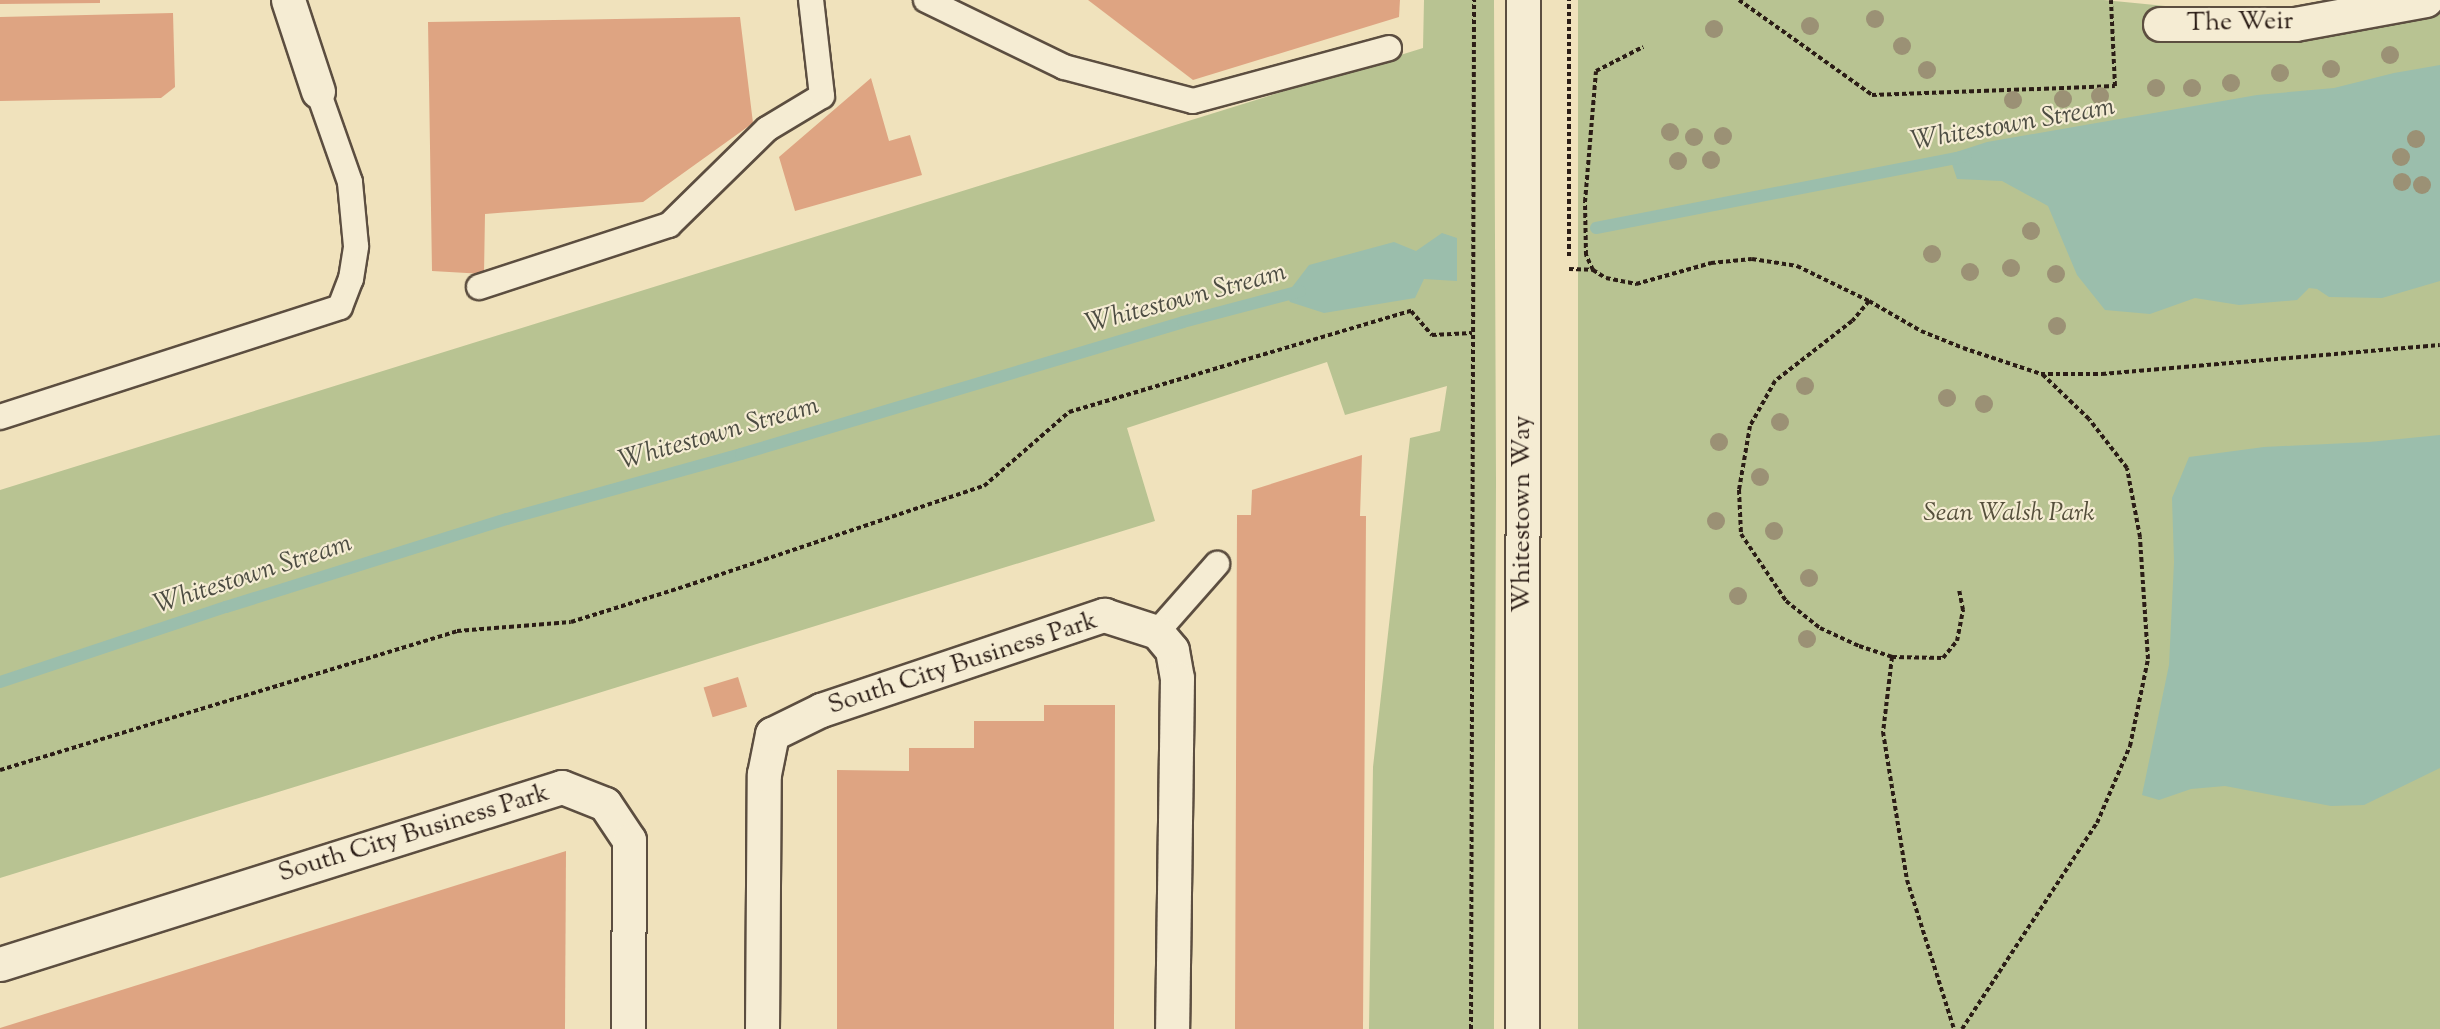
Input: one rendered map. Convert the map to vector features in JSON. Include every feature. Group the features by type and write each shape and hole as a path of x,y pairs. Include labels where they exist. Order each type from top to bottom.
{"street":[{"path":"288,0 318,91"},
{"name":"Whitestown Way","path":"1522,1029 1523,0"},
{"name":"The Weir","path":"2160,24 2295,24 2426,0"},
{"name":"South City Business Park","path":"762,1029 764,774 772,734 821,710 1104,615 1157,632"},
{"path":"1157,632 1172,650 1177,678 1172,1029"},
{"name":"South City Business Park","path":"0,964 562,787 605,804 629,840 628,1029"}],"lane":[{"path":"479,287 669,225 767,129 822,96 811,0"},
{"path":"926,0 1064,67 1193,101 1389,48"},
{"path":"0,417 340,307 351,279 356,246 350,182 318,91"},
{"path":"1157,632 1217,564"}],"path":[{"path":"1471,1029 1474,0"},
{"path":"1569,0 1569,256"},
{"path":"1739,0 1872,95 2115,86 2111,0"},
{"path":"1642,47 1596,70 1585,202 1586,255 1593,270 1606,279 1635,284 1710,263 1752,259 1797,266 1869,300 1932,335 2041,374 2102,374 2440,345"},
{"path":"1569,269 1593,270"},
{"path":"1869,300 1852,321 1775,381 1750,426 1739,490 1741,534 1786,601 1820,628 1859,646 1892,657 1943,658 1957,640 1963,610 1959,589"},
{"path":"0,770 458,632 571,622 686,586 984,486 1069,412 1411,311 1432,335 1472,333"},
{"path":"1962,1029 2097,823 2130,746 2148,659 2140,537 2127,468 2089,419 2041,374"},
{"path":"1892,657 1882,732 1907,880 1954,1029"}],"green space":[{"path":"1424,0 1494,0 1496,481 1494,1029 1369,1029 1373,767 1410,438 1440,431 1447,386 1345,415 1327,362 1127,428 1155,521 0,878 0,490 1423,48"},
{"name":"Sean Walsh Park","path":"1578,0 2104,0 2196,9 2440,6 2440,1029 1578,1029"}],"shaded area":[{"path":"2440,65 2440,281 2382,298 2329,297 2317,289 2309,288 2297,300 2239,305 2195,298 2150,314 2105,310 2077,275 2048,206 2002,181 1957,179 1950,158 1950,154 1987,142 2257,95 2334,88 2394,73"},
{"path":"1442,233 1457,238 1457,281 1424,279 1415,298 1324,313 1290,302 1286,295 1309,265 1394,242 1416,251"},
{"path":"2440,435 2440,768 2364,805 2331,806 2225,786 2191,789 2159,800 2142,795 2169,665 2174,562 2172,498 2189,457 2264,447 2369,442"}],"building":[{"path":"0,0 100,0 100,3 0,4"},
{"path":"1088,0 1400,0 1399,17 1193,80"},
{"path":"173,13 175,87 161,98 0,101 0,17"},
{"path":"740,17 753,123 643,202 485,214 484,274 432,271 428,22"},
{"path":"871,78 889,141 910,135 922,175 795,211 779,157"},
{"path":"1362,455 1360,516 1366,516 1363,1029 1235,1029 1237,515 1251,515 1252,490"},
{"path":"738,677 747,707 713,717 704,688"},
{"path":"1044,705 1115,705 1114,1029 837,1029 837,770 909,771 909,748 974,748 974,721 1044,721"},
{"path":"566,851 565,1029 0,1029 0,1028"}],"waterway":[{"name":"Whitestown Stream","path":"1596,228 1966,156"},
{"name":"Whitestown Stream","path":"0,682 226,607 507,519 741,454 1183,322 1300,291"}]}
